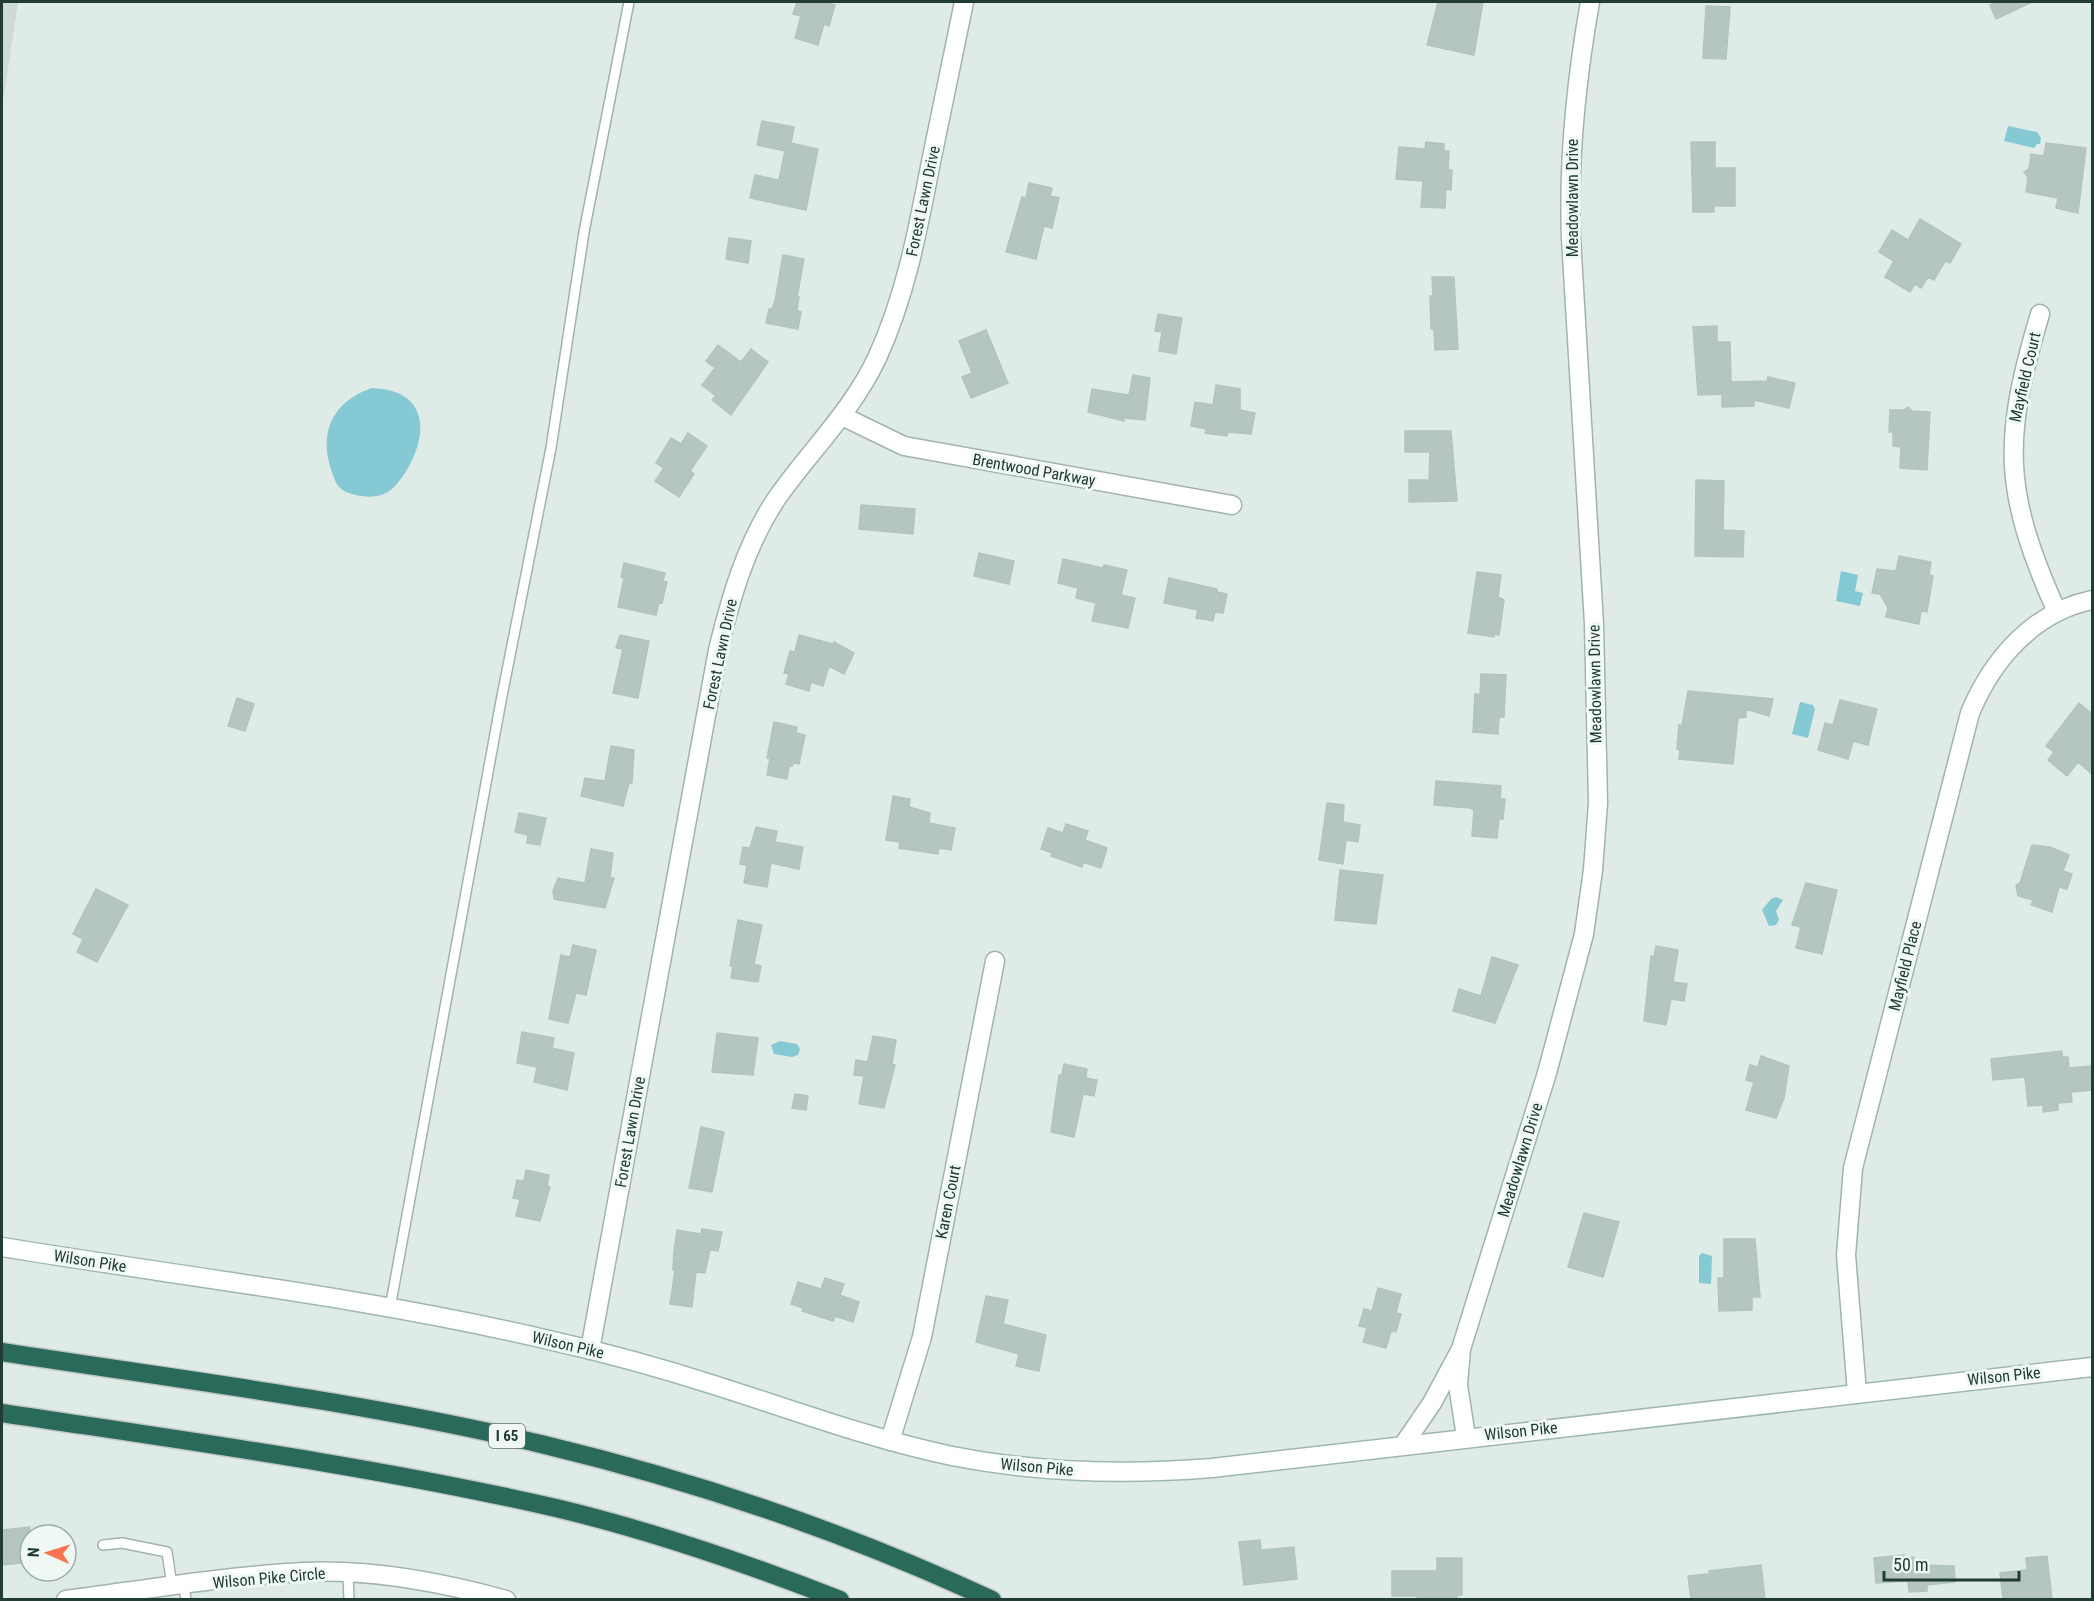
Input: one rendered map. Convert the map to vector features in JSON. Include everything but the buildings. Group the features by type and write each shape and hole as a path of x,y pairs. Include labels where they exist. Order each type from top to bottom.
{"highway":[{"name":"I 65","path":"2,1352 352,1407 542,1444 668,1477 791,1517 942,1576 992,1599"},
{"path":"2,1413 355,1468 525,1502 684,1544 840,1599"}],"street":[{"name":"Forest Lawn Drive","path":"590,1350 724,628 742,567 758,530 788,483 842,416 876,359 904,290 964,2"},
{"name":"Meadowlawn Drive","path":"1404,1444 1432,1403 1461,1349 1547,1073 1584,934 1593,870 1598,803 1594,624 1570,195 1574,106 1590,2"},
{"name":"Mayfield Court","path":"2040,314 2019,390 2013,434 2013,477 2025,536 2057,612"},
{"name":"Brentwood Parkway","path":"842,416 904,446 1232,505"},
{"name":"Mayfield Place","path":"1857,1393 1846,1246 1853,1168 1970,713 1985,681 2008,650 2035,626 2057,612 2092,600"},
{"name":"Karen Court","path":"890,1441 922,1337 995,961"},
{"name":"Wilson Pike","path":"2,1247 390,1308 590,1350 639,1362 890,1441 1000,1464 1055,1469 1136,1472 1212,1468 1404,1444 2092,1367"},
{"name":"Meadowlawn Drive","path":"1461,1349 1458,1385 1466,1437"},
{"name":"Wilson Pike Circle","path":"66,1599 181,1591 303,1572 348,1573 415,1580 506,1599"}],"lane":[{"path":"390,1308 501,701 551,448 584,232 629,2"},
{"path":"103,1545 122,1543 166,1552 181,1591"},
{"path":"348,1573 349,1599"}],"shaded area":[{"path":"2,2 18,2 2,109"}],"water":[{"path":"2008,126 2037,132 2041,138 2040,144 2034,148 2004,141"},
{"path":"372,388 404,396 414,405 419,416 420,429 413,458 399,481 386,493 366,497 346,492 337,484 327,453 327,440 333,418 340,408 359,393"},
{"path":"1841,571 1858,575 1855,591 1863,593 1860,606 1836,601"},
{"path":"1800,702 1813,705 1815,709 1808,738 1792,734"},
{"path":"1776,897 1783,900 1776,911 1779,920 1776,925 1769,926 1762,910 1771,899"},
{"path":"780,1041 797,1044 800,1049 798,1055 792,1057 774,1054 771,1045"},
{"path":"1702,1253 1712,1256 1711,1284 1699,1283 1699,1256"}]}
